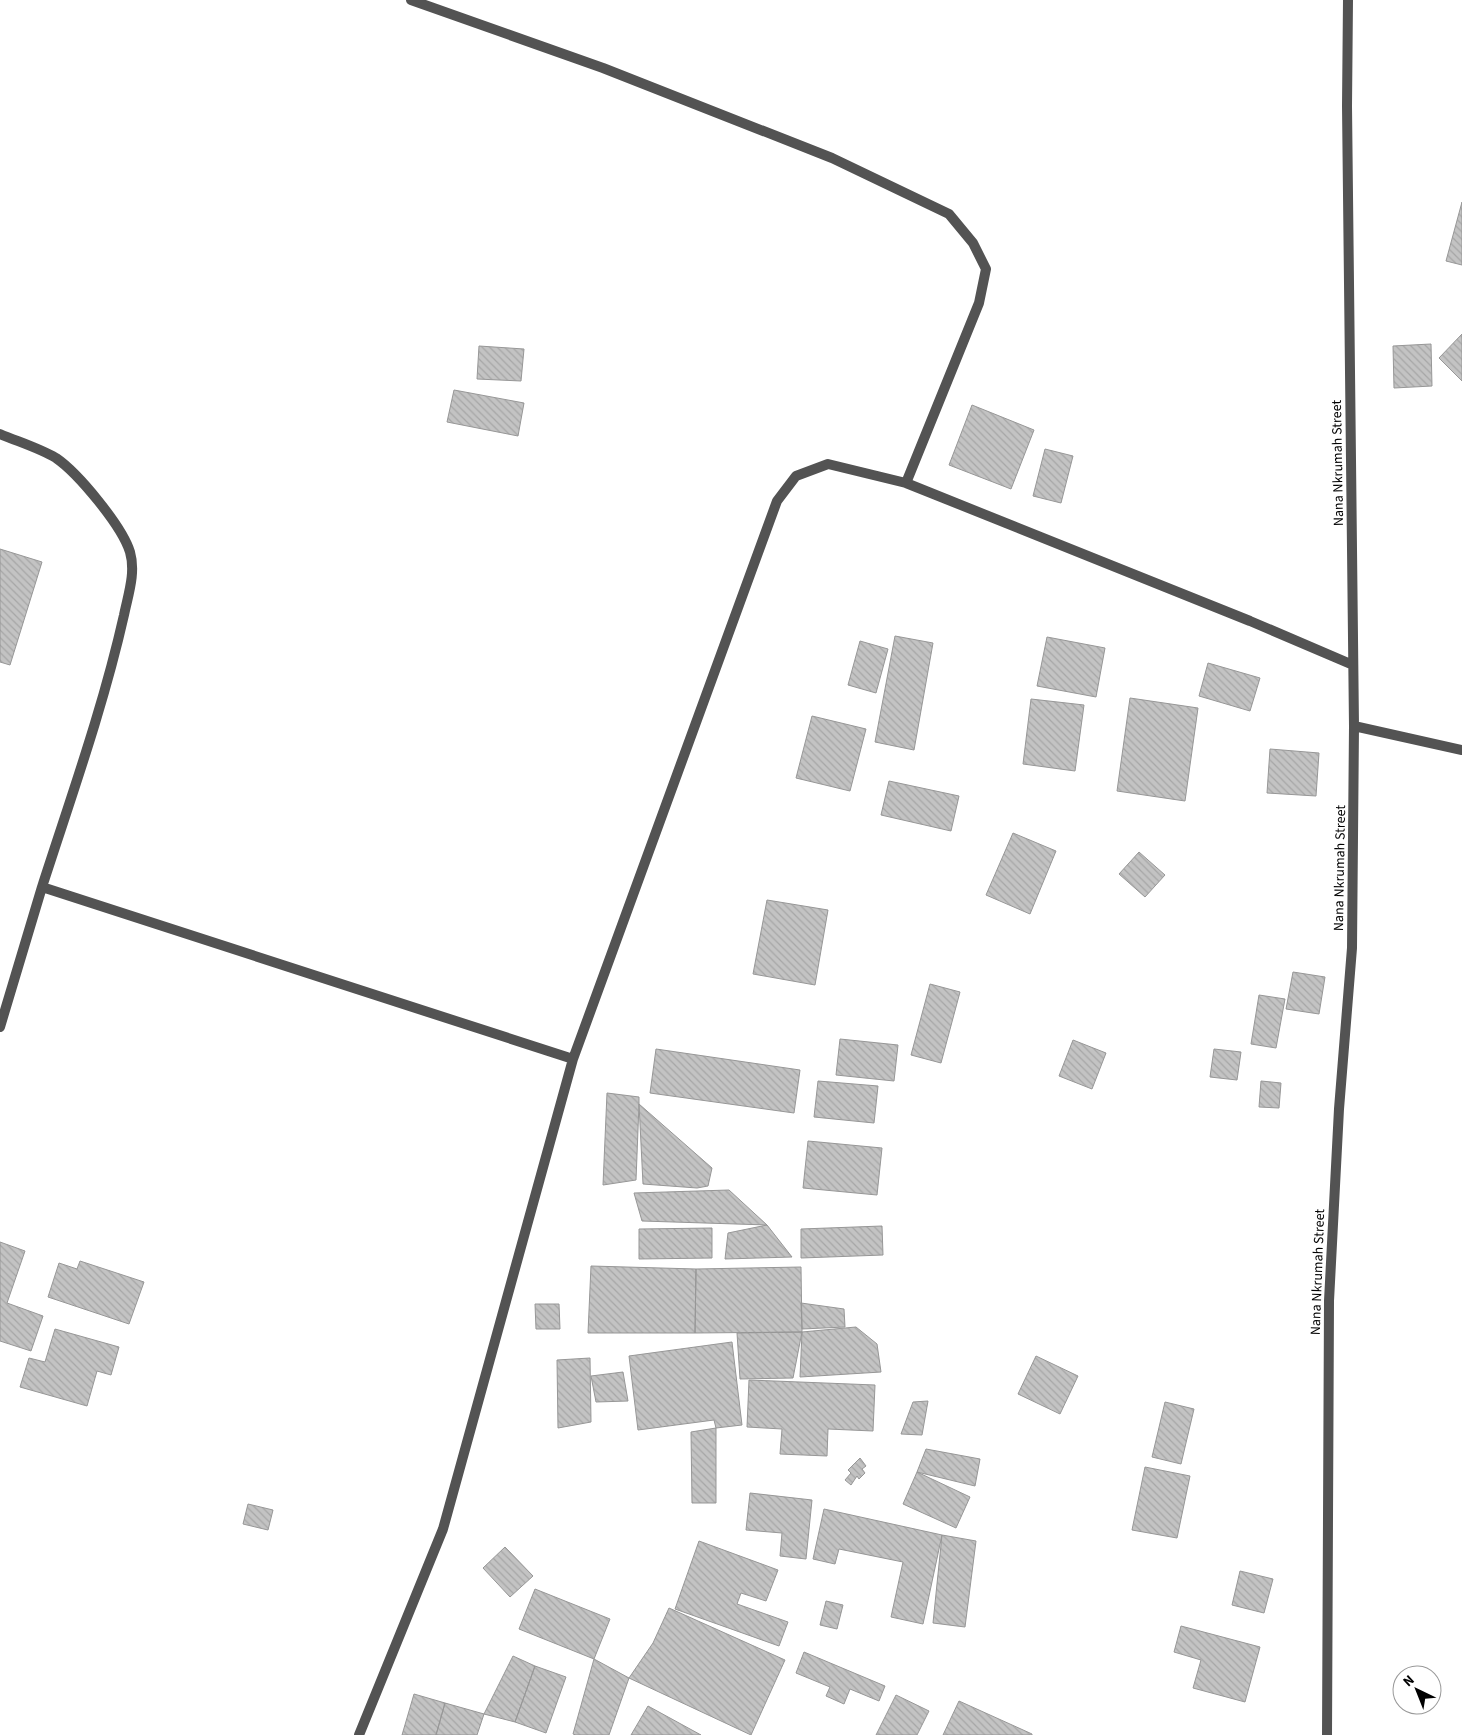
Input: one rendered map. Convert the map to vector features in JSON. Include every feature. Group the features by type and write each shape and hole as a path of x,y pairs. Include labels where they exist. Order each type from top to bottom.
{"street":[{"path":"411,0 603,68 832,158 948,214 973,243 986,269 979,303 906,483"},
{"name":"Nana Nkrumah Street","path":"1327,1735 1328,1301 1339,1109 1352,948 1354,726 1347,106 1348,0"},
{"path":"0,434 41,450 67,467 122,533 130,553 133,575 118,639 93,728 42,887 0,1028"},
{"path":"359,1735 443,1529 572,1059 777,501 796,476 828,464 906,483 1250,621 1353,665"},
{"path":"1354,726 1462,750"},
{"path":"42,887 572,1059"}],"building":[{"path":"1462,202 1462,265 1446,261"},
{"path":"1462,334 1462,381 1439,358"},
{"path":"1431,344 1432,386 1394,388 1393,346"},
{"path":"479,346 524,349 521,381 477,379"},
{"path":"454,390 524,403 518,436 447,422"},
{"path":"972,405 1034,430 1011,489 949,465"},
{"path":"1045,449 1073,456 1061,503 1033,496"},
{"path":"0,549 42,562 10,665 0,662"},
{"path":"895,636 933,643 914,750 875,742"},
{"path":"1047,637 1105,648 1096,697 1037,686"},
{"path":"860,641 888,649 876,693 848,685"},
{"path":"1208,663 1260,678 1250,711 1199,696"},
{"path":"1130,698 1198,708 1185,801 1117,791"},
{"path":"1031,699 1084,705 1075,771 1023,764"},
{"path":"812,716 866,729 850,791 796,778"},
{"path":"1270,749 1319,753 1316,796 1267,793"},
{"path":"889,781 959,796 951,831 881,815"},
{"path":"1013,833 1056,851 1030,914 986,895"},
{"path":"1139,852 1165,875 1145,897 1119,874"},
{"path":"767,900 828,910 815,985 753,974"},
{"path":"1293,972 1325,977 1319,1014 1286,1009"},
{"path":"930,984 960,992 941,1063 911,1055"},
{"path":"1259,995 1285,999 1276,1048 1251,1044"},
{"path":"840,1039 898,1045 894,1081 836,1075"},
{"path":"1073,1040 1106,1053 1092,1089 1059,1076"},
{"path":"656,1049 800,1070 794,1113 650,1093"},
{"path":"1214,1049 1241,1052 1237,1080 1210,1077"},
{"path":"818,1081 878,1086 874,1123 814,1117"},
{"path":"1261,1081 1281,1083 1279,1108 1259,1107"},
{"path":"607,1093 639,1097 636,1180 603,1185"},
{"path":"639,1104 712,1168 708,1186 697,1188 643,1184"},
{"path":"808,1141 882,1148 877,1195 803,1188"},
{"path":"729,1190 767,1225 642,1221 634,1193"},
{"path":"767,1225 792,1257 725,1259 728,1233"},
{"path":"882,1226 883,1255 801,1258 801,1229"},
{"path":"712,1228 712,1258 639,1259 639,1229"},
{"path":"0,1242 25,1251 7,1303 43,1316 31,1351 0,1341"},
{"path":"80,1261 144,1282 129,1324 48,1297 59,1263 77,1269"},
{"path":"591,1266 696,1269 695,1333 588,1333"},
{"path":"801,1267 802,1332 695,1333 696,1269"},
{"path":"801,1303 844,1309 845,1327 802,1329"},
{"path":"535,1304 559,1304 560,1329 536,1329"},
{"path":"856,1327 877,1344 881,1372 800,1377 802,1332"},
{"path":"55,1329 119,1347 111,1375 97,1371 87,1406 20,1387 29,1358 45,1362"},
{"path":"802,1332 793,1378 740,1379 737,1333"},
{"path":"732,1342 742,1425 716,1428 714,1420 638,1430 629,1356"},
{"path":"1036,1356 1078,1376 1060,1414 1018,1394"},
{"path":"590,1358 591,1422 558,1428 557,1360"},
{"path":"623,1372 628,1401 596,1402 591,1376"},
{"path":"749,1380 875,1385 873,1431 828,1429 827,1456 780,1454 782,1429 747,1427"},
{"path":"928,1401 922,1435 901,1434 913,1402"},
{"path":"1165,1402 1194,1409 1181,1464 1152,1457"},
{"path":"716,1428 716,1503 692,1503 691,1432"},
{"path":"926,1449 980,1459 975,1486 917,1472"},
{"path":"860,1458 866,1466 862,1469 865,1473 859,1479 857,1476 851,1485 845,1480 851,1473 848,1470"},
{"path":"1145,1467 1190,1476 1177,1538 1132,1530"},
{"path":"917,1472 970,1497 956,1528 903,1504"},
{"path":"750,1493 812,1500 806,1559 780,1556 782,1533 746,1530"},
{"path":"248,1504 273,1510 268,1530 243,1524"},
{"path":"824,1509 942,1535 923,1624 891,1617 903,1562 839,1549 835,1564 813,1559"},
{"path":"942,1535 976,1541 965,1627 933,1623"},
{"path":"699,1541 778,1570 766,1601 741,1593 737,1604 788,1622 779,1646 675,1609"},
{"path":"505,1547 533,1576 510,1597 483,1568"},
{"path":"1240,1571 1273,1579 1264,1613 1232,1605"},
{"path":"535,1589 610,1619 594,1659 519,1629"},
{"path":"826,1601 843,1605 837,1629 820,1625"},
{"path":"669,1608 785,1660 751,1735 629,1678 653,1643"},
{"path":"1181,1626 1260,1647 1245,1702 1193,1688 1201,1660 1174,1652"},
{"path":"804,1652 885,1686 879,1701 850,1689 844,1704 826,1696 830,1687 796,1673"},
{"path":"513,1656 535,1666 515,1722 484,1714"},
{"path":"594,1659 629,1678 609,1735 576,1735 573,1734"},
{"path":"535,1666 566,1677 546,1733 515,1722"},
{"path":"414,1694 445,1703 436,1735 402,1735"},
{"path":"896,1695 929,1711 917,1735 876,1735"},
{"path":"959,1701 1032,1734 1032,1735 943,1735"},
{"path":"445,1703 484,1714 477,1735 436,1735"},
{"path":"648,1706 701,1735 631,1735"}]}
